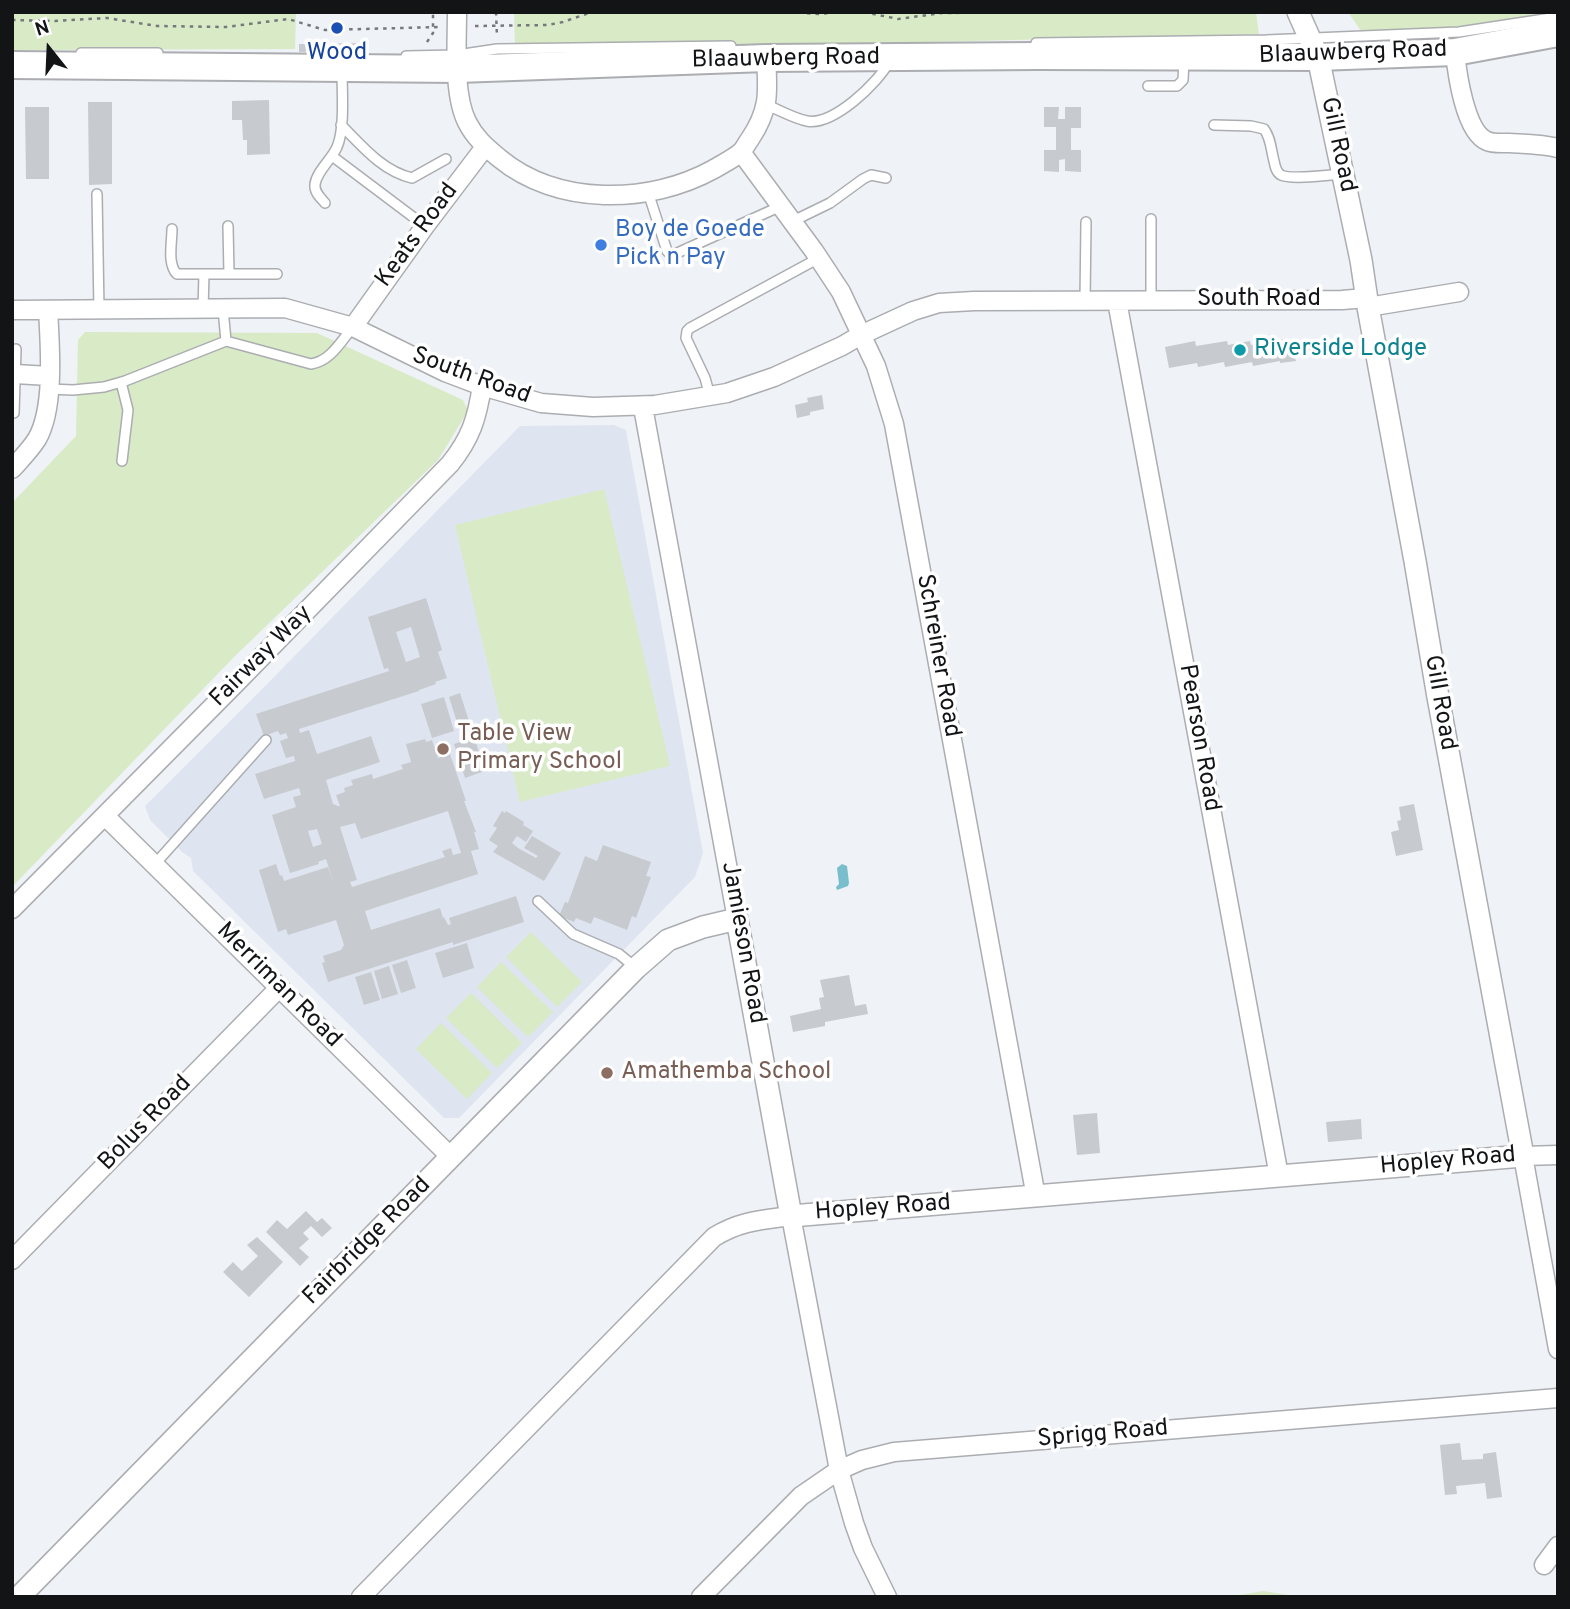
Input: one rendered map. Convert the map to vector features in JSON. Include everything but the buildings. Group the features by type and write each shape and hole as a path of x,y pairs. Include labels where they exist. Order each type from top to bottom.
{"main road":[{"name":"Blaauwberg Road","path":"12,65 342,69 457,62 1184,57 1314,47 1455,52 1558,33"}],"street":[{"name":"Gill Road","path":"1298,12 1314,47 1361,260 1558,1349"},
{"path":"457,20 461,107 477,139 511,168 536,180 573,191 619,196 648,192 702,175 741,152 756,130 767,105 766,58"},
{"path":"1455,52 1467,110 1479,135 1486,141 1496,143 1558,148"},
{"name":"Keats Road","path":"353,327 485,146"},
{"name":"Schreiner Road","path":"741,152 793,221 841,292 876,366 894,424 1036,1197"},
{"name":"South Road","path":"12,310 285,308 353,327 445,372 541,403 643,407 727,393 774,377 912,311 939,303 1151,300 1367,302 1459,292"},
{"name":"Pearson Road","path":"1117,301 1279,1176"},
{"path":"12,468 36,440 47,415 48,310"},
{"path":"15,374 49,383"},
{"name":"Fairway Way","path":"12,909 450,464 463,448 473,428 482,386"},
{"name":"Jamieson Road","path":"643,407 839,1470 863,1548 887,1597"},
{"name":"Merriman Road","path":"105,816 451,1157"},
{"name":"Fairbridge Road","path":"19,1597 636,968 668,940 703,927 737,919"},
{"name":"Bolus Road","path":"12,1260 280,987"},
{"name":"Hopley Road","path":"361,1597 714,1237 729,1228 791,1216 1558,1155"},
{"name":"Sprigg Road","path":"701,1597 801,1496 839,1470 862,1460 894,1452 1558,1398"},
{"path":"1544,1565 1558,1546"}],"lane":[{"path":"1028,43 1266,40 1314,47 1459,32 1558,17"},
{"path":"399,56 457,62 497,49 735,46"},
{"path":"78,53 172,54"},
{"path":"1148,86 1177,86 1183,79 1184,57"},
{"path":"767,105 808,122 828,117 851,104 881,75 891,58"},
{"path":"325,203 317,194 315,185 339,144 342,69"},
{"path":"341,125 376,160 399,175 412,178 446,159"},
{"path":"1214,125 1264,129 1277,171 1283,176 1343,174"},
{"path":"332,156 425,226"},
{"path":"793,221 823,207 863,179 875,175 886,178"},
{"path":"648,192 670,254 781,206"},
{"path":"97,194 99,310"},
{"path":"1151,219 1151,300"},
{"path":"1085,301 1086,222"},
{"path":"228,226 229,274"},
{"path":"172,229 171,266 177,274 277,274"},
{"path":"710,396 705,378 686,338 687,331 819,258"},
{"path":"203,309 204,274"},
{"path":"223,309 226,341"},
{"path":"49,383 73,390 104,387 226,341 311,364 321,362 329,356 353,327"},
{"path":"14,412 16,349"},
{"path":"121,382 128,410 122,461"},
{"path":"155,864 267,740"},
{"path":"538,901 573,934 619,954 636,968"}],"path":[{"path":"426,46 433,33 433,12"},
{"path":"496,12 497,41"},
{"path":"12,20 107,18 157,26 226,27 288,19 325,30 433,27 457,20 496,26 548,26 592,12"},
{"path":"790,12 842,12"},
{"path":"864,12 898,19 942,13 1061,12"}],"shaded area":[{"name":"Table View Primary School","path":"614,425 626,430 703,853 695,877 459,1118 444,1118 193,871 191,858 150,820 145,806 520,426"}],"green space":[{"path":"12,12 296,12 295,49 12,50"},
{"path":"514,12 1256,12 1259,34 765,46 515,45"},
{"path":"1348,12 1558,12 1558,28 1447,45 1372,47"},
{"path":"85,332 317,333 463,400 468,411 438,460 234,657 12,887 12,503 76,436 78,340"},
{"path":"604,489 670,766 520,802 455,525"},
{"path":"531,932 582,982 557,1007 506,957"},
{"path":"501,962 553,1012 528,1037 477,987"},
{"path":"471,993 522,1043 497,1068 446,1018"},
{"path":"441,1023 492,1073 467,1099 416,1049"},
{"path":"1263,1591 1301,1597 1228,1597"}],"water":[{"path":"842,864 847,866 849,883 837,890 837,868"}],"place":[{"name":"Wood","path":"337,28"},
{"name":"Boy de Goede Pick n Pay","path":"601,245"},
{"name":"Riverside Lodge","path":"1240,350"},
{"name":"Table View Primary School","path":"443,749"},
{"name":"Amathemba School","path":"607,1073"}]}
